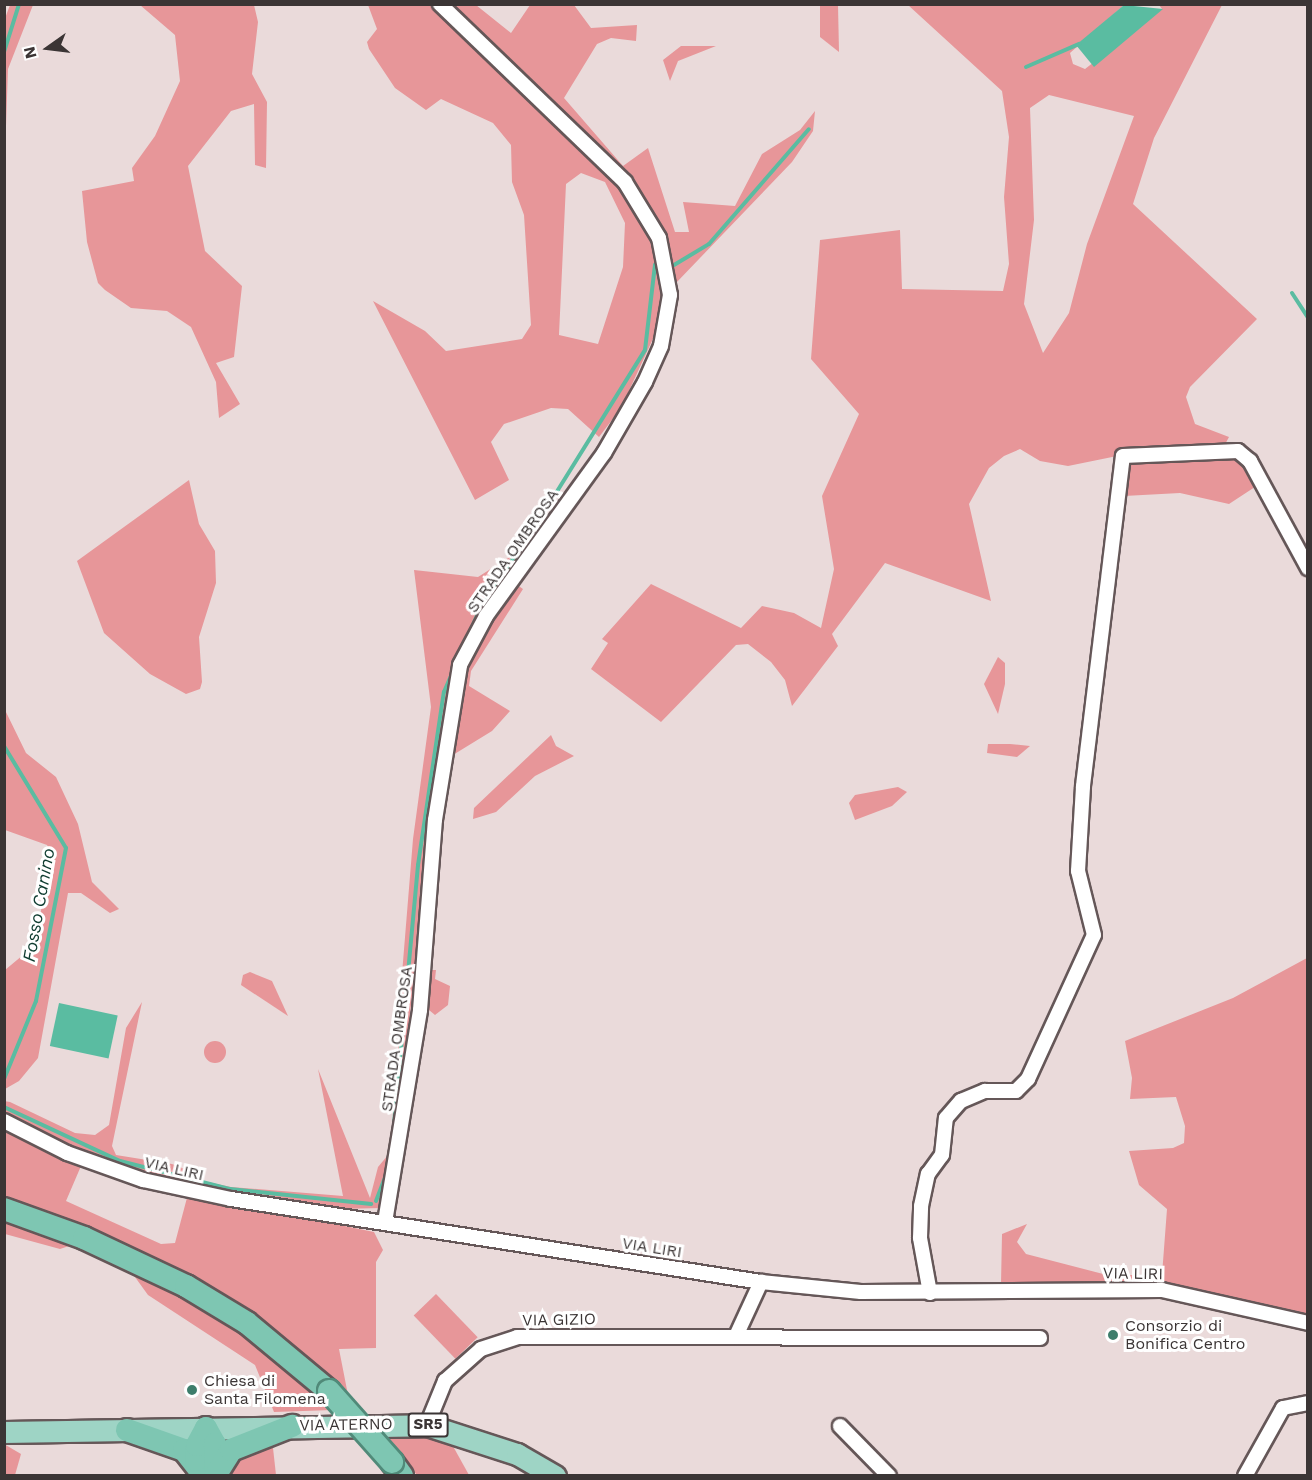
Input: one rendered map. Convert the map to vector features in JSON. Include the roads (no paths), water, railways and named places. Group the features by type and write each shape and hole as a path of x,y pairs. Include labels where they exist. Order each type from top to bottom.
{"highway":[{"path":"4,1209 84,1238 186,1286 247,1323 329,1391 397,1469"},
{"path":"208,1470 238,1446 292,1426"},
{"path":"206,1428 196,1445 208,1470"},
{"path":"128,1430 178,1446 208,1470"}],"main road":[{"name":"VIA ATERNO","path":"128,1430 427,1425 517,1454 555,1476"},
{"name":"SR5","path":"4,1432 128,1430"}],"street":[{"name":"STRADA OMBROSA","path":"385,1222 420,1010 435,820 460,665 486,616 604,453 645,382 661,346 670,295 659,238 625,182 440,4"},
{"path":"930,1293 920,1238 921,1206 928,1174 942,1155 946,1118 960,1101 985,1091 1016,1091 1028,1079 1094,935 1078,871 1083,786 1123,456 1238,451 1250,461 1308,568"},
{"name":"VIA LIRI","path":"4,1121 67,1153 143,1180 385,1222 761,1282 930,1293 1162,1290 1308,1323"},
{"path":"736,1336 761,1282"},
{"name":"VIA GIZIO","path":"427,1425 445,1381 496,1341 736,1336 1040,1338"},
{"path":"1245,1476 1283,1408 1308,1403"},
{"path":"840,1426 889,1476"}],"waterway":[{"path":"4,52 19,4"},
{"path":"1026,67 1079,44"},
{"path":"674,265 709,244 809,129"},
{"path":"556,493 645,350 655,265"},
{"path":"1292,293 1308,318"},
{"path":"394,1124 418,865 444,692 480,609 548,505"},
{"name":"Fosso Canino","path":"4,746 66,848 36,1001 4,1079"},
{"path":"4,1107 120,1161 230,1189 371,1204"},
{"path":"376,1201 387,1173"}],"place":[{"name":"Consorzio di Bonifica Centro","path":"1113,1335"},
{"name":"Chiesa di Santa Filomena","path":"192,1390"}]}
